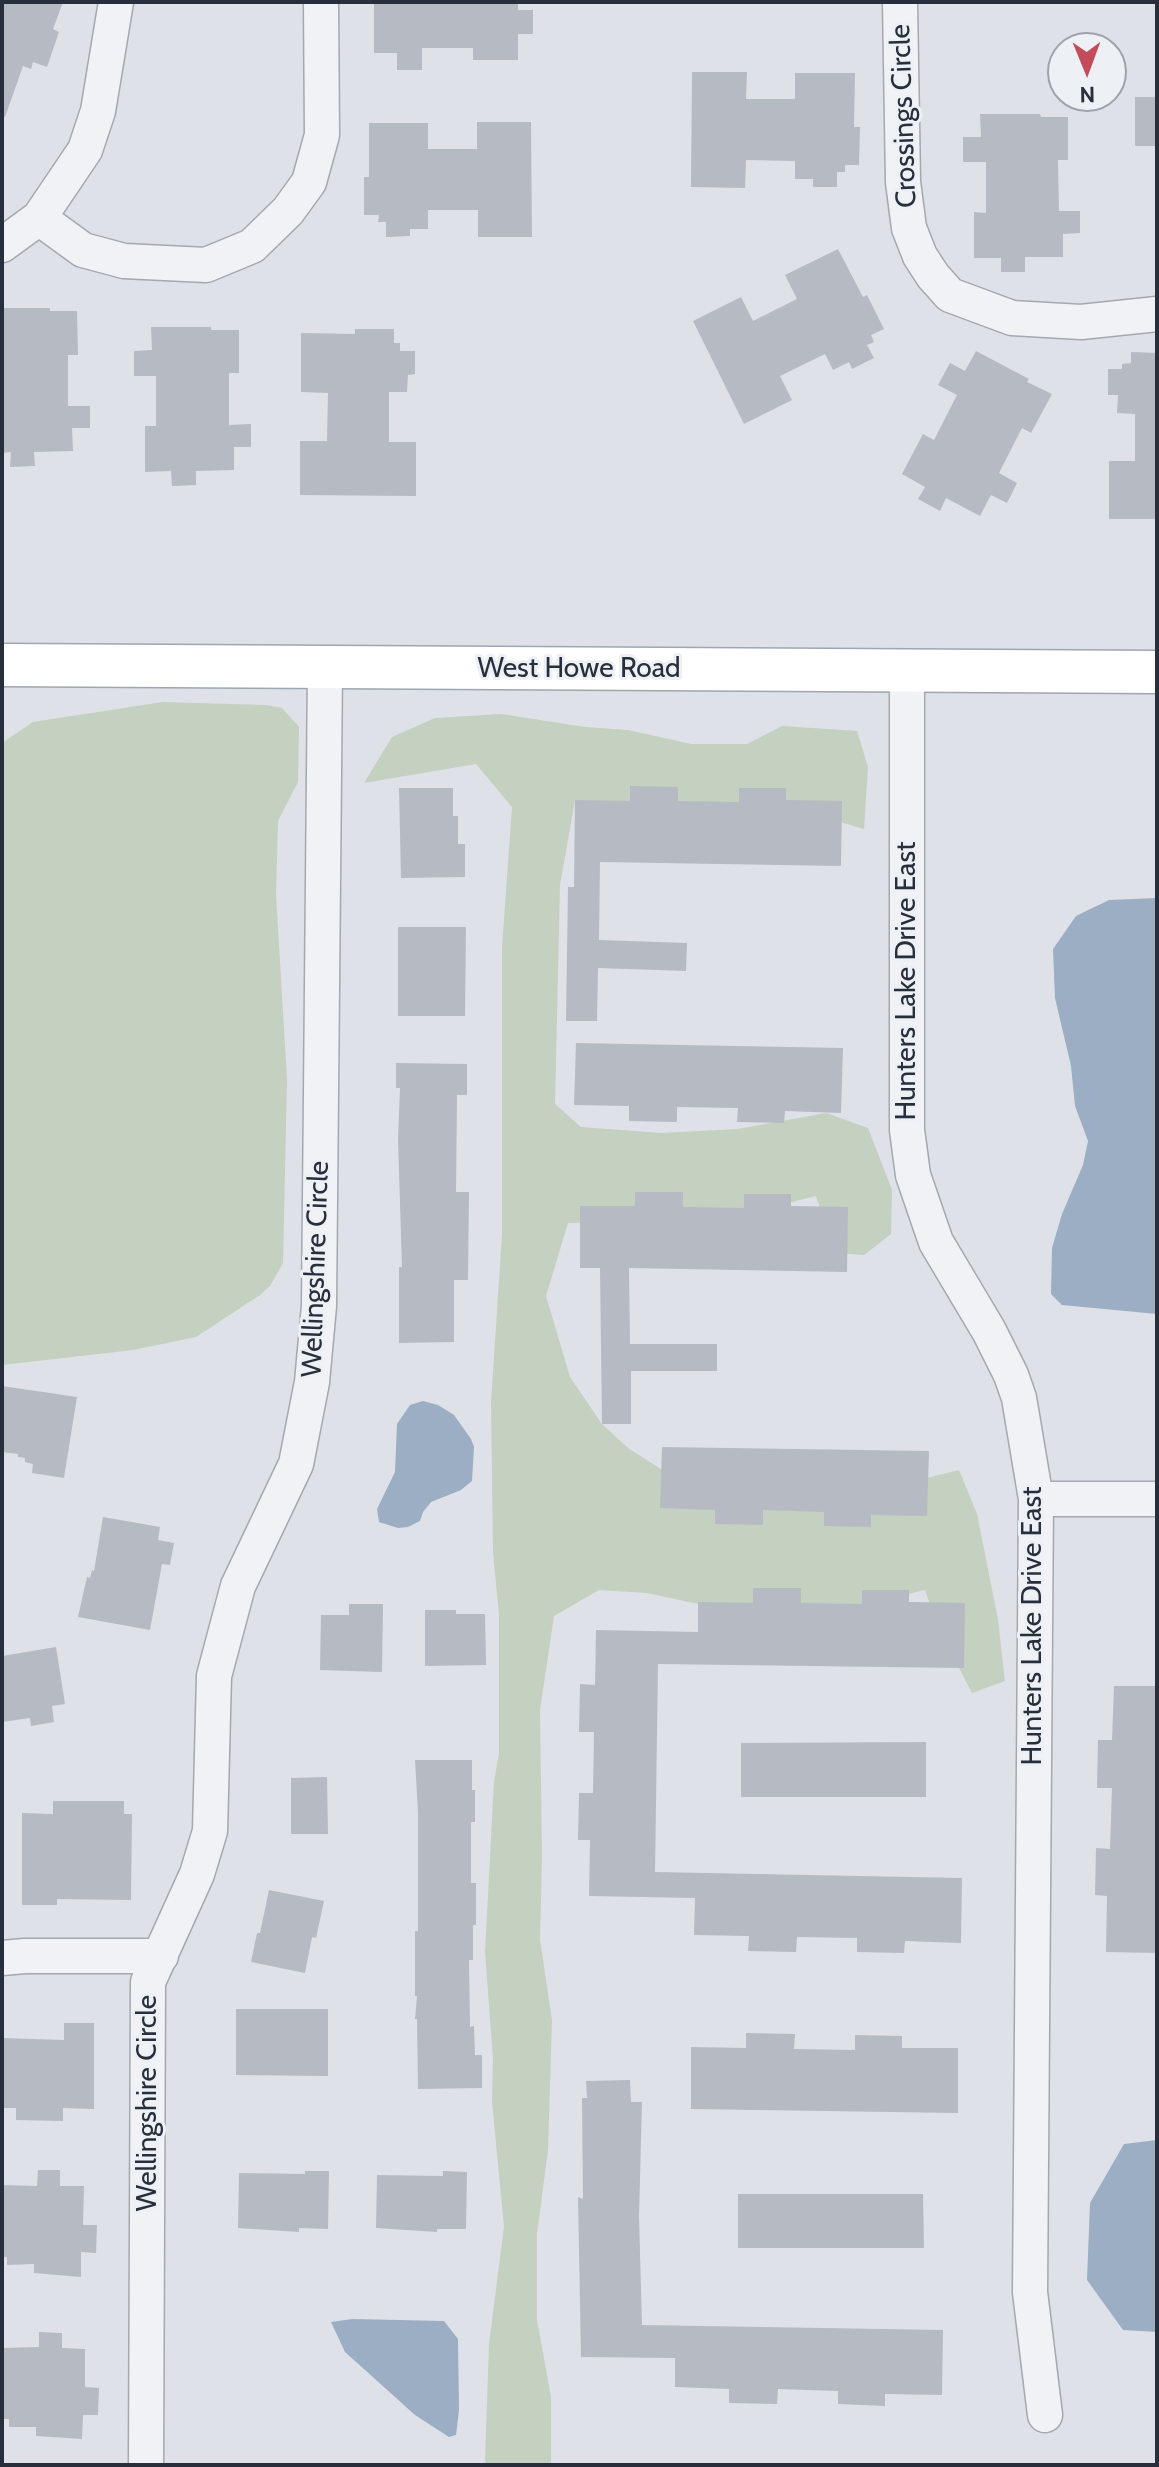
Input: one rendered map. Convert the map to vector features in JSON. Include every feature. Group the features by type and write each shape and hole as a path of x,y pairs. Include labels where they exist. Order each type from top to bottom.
{"main road":[{"name":"West Howe Road","path":"2,665 1157,672"}],"street":[{"path":"2,245 39,218 85,150 98,111 116,2"},
{"path":"39,218 83,250 124,261 206,265 252,246 288,211 309,182 319,147 322,135 321,2"},
{"name":"Crossings Circle","path":"900,2 903,182 909,228 920,256 933,276 950,295 1012,318 1081,322 1157,314"},
{"name":"Wellingshire Circle","path":"146,2465 148,1982 197,1874 210,1831 214,1676 238,1586 296,1464 312,1382 319,1306 325,667"},
{"name":"Hunters Lake Drive East","path":"907,671 907,1130 913,1175 936,1242 989,1331 1011,1375 1019,1398 1036,1499 1030,2292 1045,2415"},
{"path":"1036,1499 1157,1499"},
{"path":"2,1958 161,1956"}],"green space":[{"path":"163,702 266,705 282,708 299,727 298,782 278,821 276,895 287,1079 283,1263 270,1286 260,1295 196,1337 133,1350 2,1365 2,743 33,722"},
{"path":"501,714 628,730 691,744 747,744 782,726 857,731 868,767 864,829 813,814 575,800 560,885 555,1104 581,1127 661,1133 738,1129 826,1113 868,1128 892,1190 891,1234 864,1255 835,1253 816,1196 722,1219 568,1223 546,1296 570,1377 602,1424 628,1448 698,1493 891,1487 959,1470 977,1514 998,1620 1005,1681 972,1693 938,1627 925,1590 821,1616 736,1612 647,1593 599,1590 554,1616 540,1710 540,1940 552,2020 548,2150 537,2234 537,2320 551,2397 551,2465 486,2465 485,2460 489,2344 504,2227 492,2101 493,2059 485,1952 494,1781 499,1754 499,1614 493,1553 491,1402 502,1235 502,947 512,807 476,764 364,783 392,737 435,718"}],"water":[{"path":"1157,898 1157,1314 1062,1305 1051,1294 1052,1248 1062,1214 1083,1165 1088,1141 1075,1106 1071,1066 1055,998 1053,949 1076,916 1109,900"},
{"path":"423,1401 438,1405 454,1415 471,1439 474,1447 472,1481 461,1490 431,1502 420,1521 398,1528 379,1522 377,1509 395,1472 397,1424 410,1405"},
{"path":"1157,2140 1157,2332 1123,2330 1087,2280 1090,2203 1124,2144"},
{"path":"353,2319 444,2321 458,2339 459,2410 456,2435 449,2437 415,2415 345,2352 331,2322"}],"building":[{"path":"2,2 63,2 53,29 59,32 47,67 33,62 31,69 23,66 5,117 2,117"},
{"path":"374,2 518,2 518,10 533,10 533,34 518,34 518,60 473,60 473,48 422,48 422,70 397,70 397,53 374,53"},
{"path":"692,72 747,72 746,99 795,99 795,73 855,73 854,127 860,127 859,165 845,165 845,172 837,172 837,187 813,187 813,179 795,179 795,161 746,160 745,188 691,187"},
{"path":"1135,97 1157,97 1157,146 1135,146"},
{"path":"980,114 1068,117 1068,160 1058,160 1059,211 1080,211 1080,233 1063,234 1063,257 1025,257 1025,272 1001,272 1001,258 974,258 974,212 986,213 986,162 963,162 963,137 981,137"},
{"path":"477,122 531,122 532,237 478,237 478,210 428,210 428,229 410,229 410,236 386,237 386,222 378,222 379,215 364,215 364,177 369,177 369,123 428,123 428,149 477,149"},
{"path":"838,249 884,329 871,335 874,342 867,345 874,358 852,369 849,362 833,370 825,354 780,376 792,400 744,424 693,321 741,297 753,321 797,299 785,275"},
{"path":"2,308 77,311 78,355 68,355 68,406 90,406 90,428 72,428 73,451 34,452 35,466 10,467 11,452 2,453"},
{"path":"151,327 239,330 239,373 229,373 229,425 251,424 251,447 234,447 234,470 196,471 196,485 172,486 171,471 145,472 145,426 156,426 156,376 134,376 134,351 152,350"},
{"path":"355,329 394,329 394,343 400,343 400,351 415,351 415,374 408,375 407,392 389,392 389,442 416,442 416,496 300,495 300,441 327,441 328,393 301,392 301,333 355,334"},
{"path":"976,351 1052,394 1031,433 1022,428 999,473 1017,483 1007,503 991,495 980,516 946,498 940,511 918,499 925,487 902,474 923,434 934,440 957,395 938,385 950,363 965,371"},
{"path":"1131,352 1157,353 1157,519 1109,519 1109,461 1135,461 1135,414 1117,413 1118,395 1108,395 1108,369 1122,369 1122,364 1131,363"},
{"path":"630,786 678,787 678,801 739,802 739,788 786,788 786,800 842,801 841,866 600,862 599,940 687,943 686,971 598,968 597,1021 566,1021 568,887 574,887 575,800 630,801"},
{"path":"399,788 453,788 453,816 458,816 458,844 465,844 465,877 401,878"},
{"path":"398,927 466,927 465,1016 398,1016"},
{"path":"576,1043 843,1048 841,1113 785,1111 784,1123 737,1122 738,1108 677,1107 677,1122 629,1121 629,1106 574,1105"},
{"path":"396,1063 467,1064 467,1095 457,1095 456,1192 469,1192 468,1280 454,1280 454,1342 399,1343 399,1267 402,1267 398,1139 400,1088 396,1088"},
{"path":"635,1192 683,1192 683,1207 744,1208 744,1194 791,1194 791,1206 848,1207 847,1272 629,1268 630,1344 717,1344 717,1371 631,1371 631,1424 602,1424 600,1268 580,1268 580,1206 635,1206"},
{"path":"2,1386 77,1397 64,1478 32,1473 33,1464 25,1462 25,1458 2,1452"},
{"path":"662,1447 929,1451 927,1516 871,1515 871,1527 824,1526 824,1512 763,1510 763,1525 715,1524 715,1510 660,1508"},
{"path":"103,1517 160,1527 158,1540 174,1543 170,1565 162,1564 150,1630 78,1617 87,1577 90,1578 94,1571"},
{"path":"753,1588 801,1588 801,1603 862,1604 862,1590 909,1590 909,1602 965,1603 964,1668 658,1664 655,1872 962,1878 961,1943 905,1941 904,1953 857,1952 857,1938 797,1937 796,1952 748,1951 749,1936 694,1935 695,1898 589,1896 590,1840 578,1840 579,1793 593,1793 594,1732 579,1732 580,1684 595,1685 596,1630 698,1632 698,1602 753,1603"},
{"path":"349,1604 383,1604 382,1672 320,1670 321,1615 349,1615"},
{"path":"425,1610 485,1614 486,1665 425,1666"},
{"path":"56,1647 65,1704 52,1706 54,1722 31,1726 30,1718 2,1722 2,1656"},
{"path":"1114,1686 1157,1686 1157,1953 1106,1952 1107,1896 1095,1895 1096,1848 1110,1849 1112,1788 1097,1788 1098,1740 1112,1740"},
{"path":"926,1742 926,1797 741,1797 741,1743"},
{"path":"415,1760 472,1760 475,1822 471,1822 471,1883 476,1883 476,1925 473,1925 473,1960 469,1960 470,2027 474,2026 475,2055 482,2055 482,2088 418,2089 415,1931 418,1931 418,1812"},
{"path":"327,1777 328,1834 291,1834 291,1778"},
{"path":"53,1801 124,1801 124,1814 132,1814 131,1900 57,1899 57,1905 22,1905 22,1813 53,1814"},
{"path":"269,1890 324,1901 316,1938 312,1937 305,1973 251,1962"},
{"path":"236,2009 328,2009 328,2076 236,2075"},
{"path":"64,2023 94,2023 94,2109 63,2108 63,2121 16,2120 16,2108 2,2108 2,2038 64,2040"},
{"path":"746,2033 795,2034 794,2049 855,2050 855,2035 902,2036 902,2048 958,2048 958,2113 691,2109 691,2047 746,2048"},
{"path":"630,2080 631,2102 642,2102 639,2217 642,2325 943,2330 942,2395 885,2394 885,2406 838,2404 838,2391 778,2389 777,2404 729,2403 729,2389 675,2387 675,2358 581,2357 578,2197 583,2199 582,2098 587,2098 586,2081"},
{"path":"38,2170 60,2170 60,2186 84,2186 83,2225 97,2225 96,2253 81,2252 81,2277 34,2273 34,2264 7,2265 7,2257 2,2257 2,2185 37,2186"},
{"path":"305,2171 329,2171 328,2229 299,2228 299,2232 238,2228 239,2173 305,2174"},
{"path":"443,2171 467,2172 466,2229 437,2229 437,2232 376,2228 377,2175 443,2176"},
{"path":"738,2194 923,2194 924,2248 738,2248"},
{"path":"39,2332 62,2333 62,2348 85,2349 85,2387 99,2388 98,2415 83,2415 82,2439 36,2436 36,2427 9,2427 9,2419 2,2419 2,2348 39,2347"}]}
